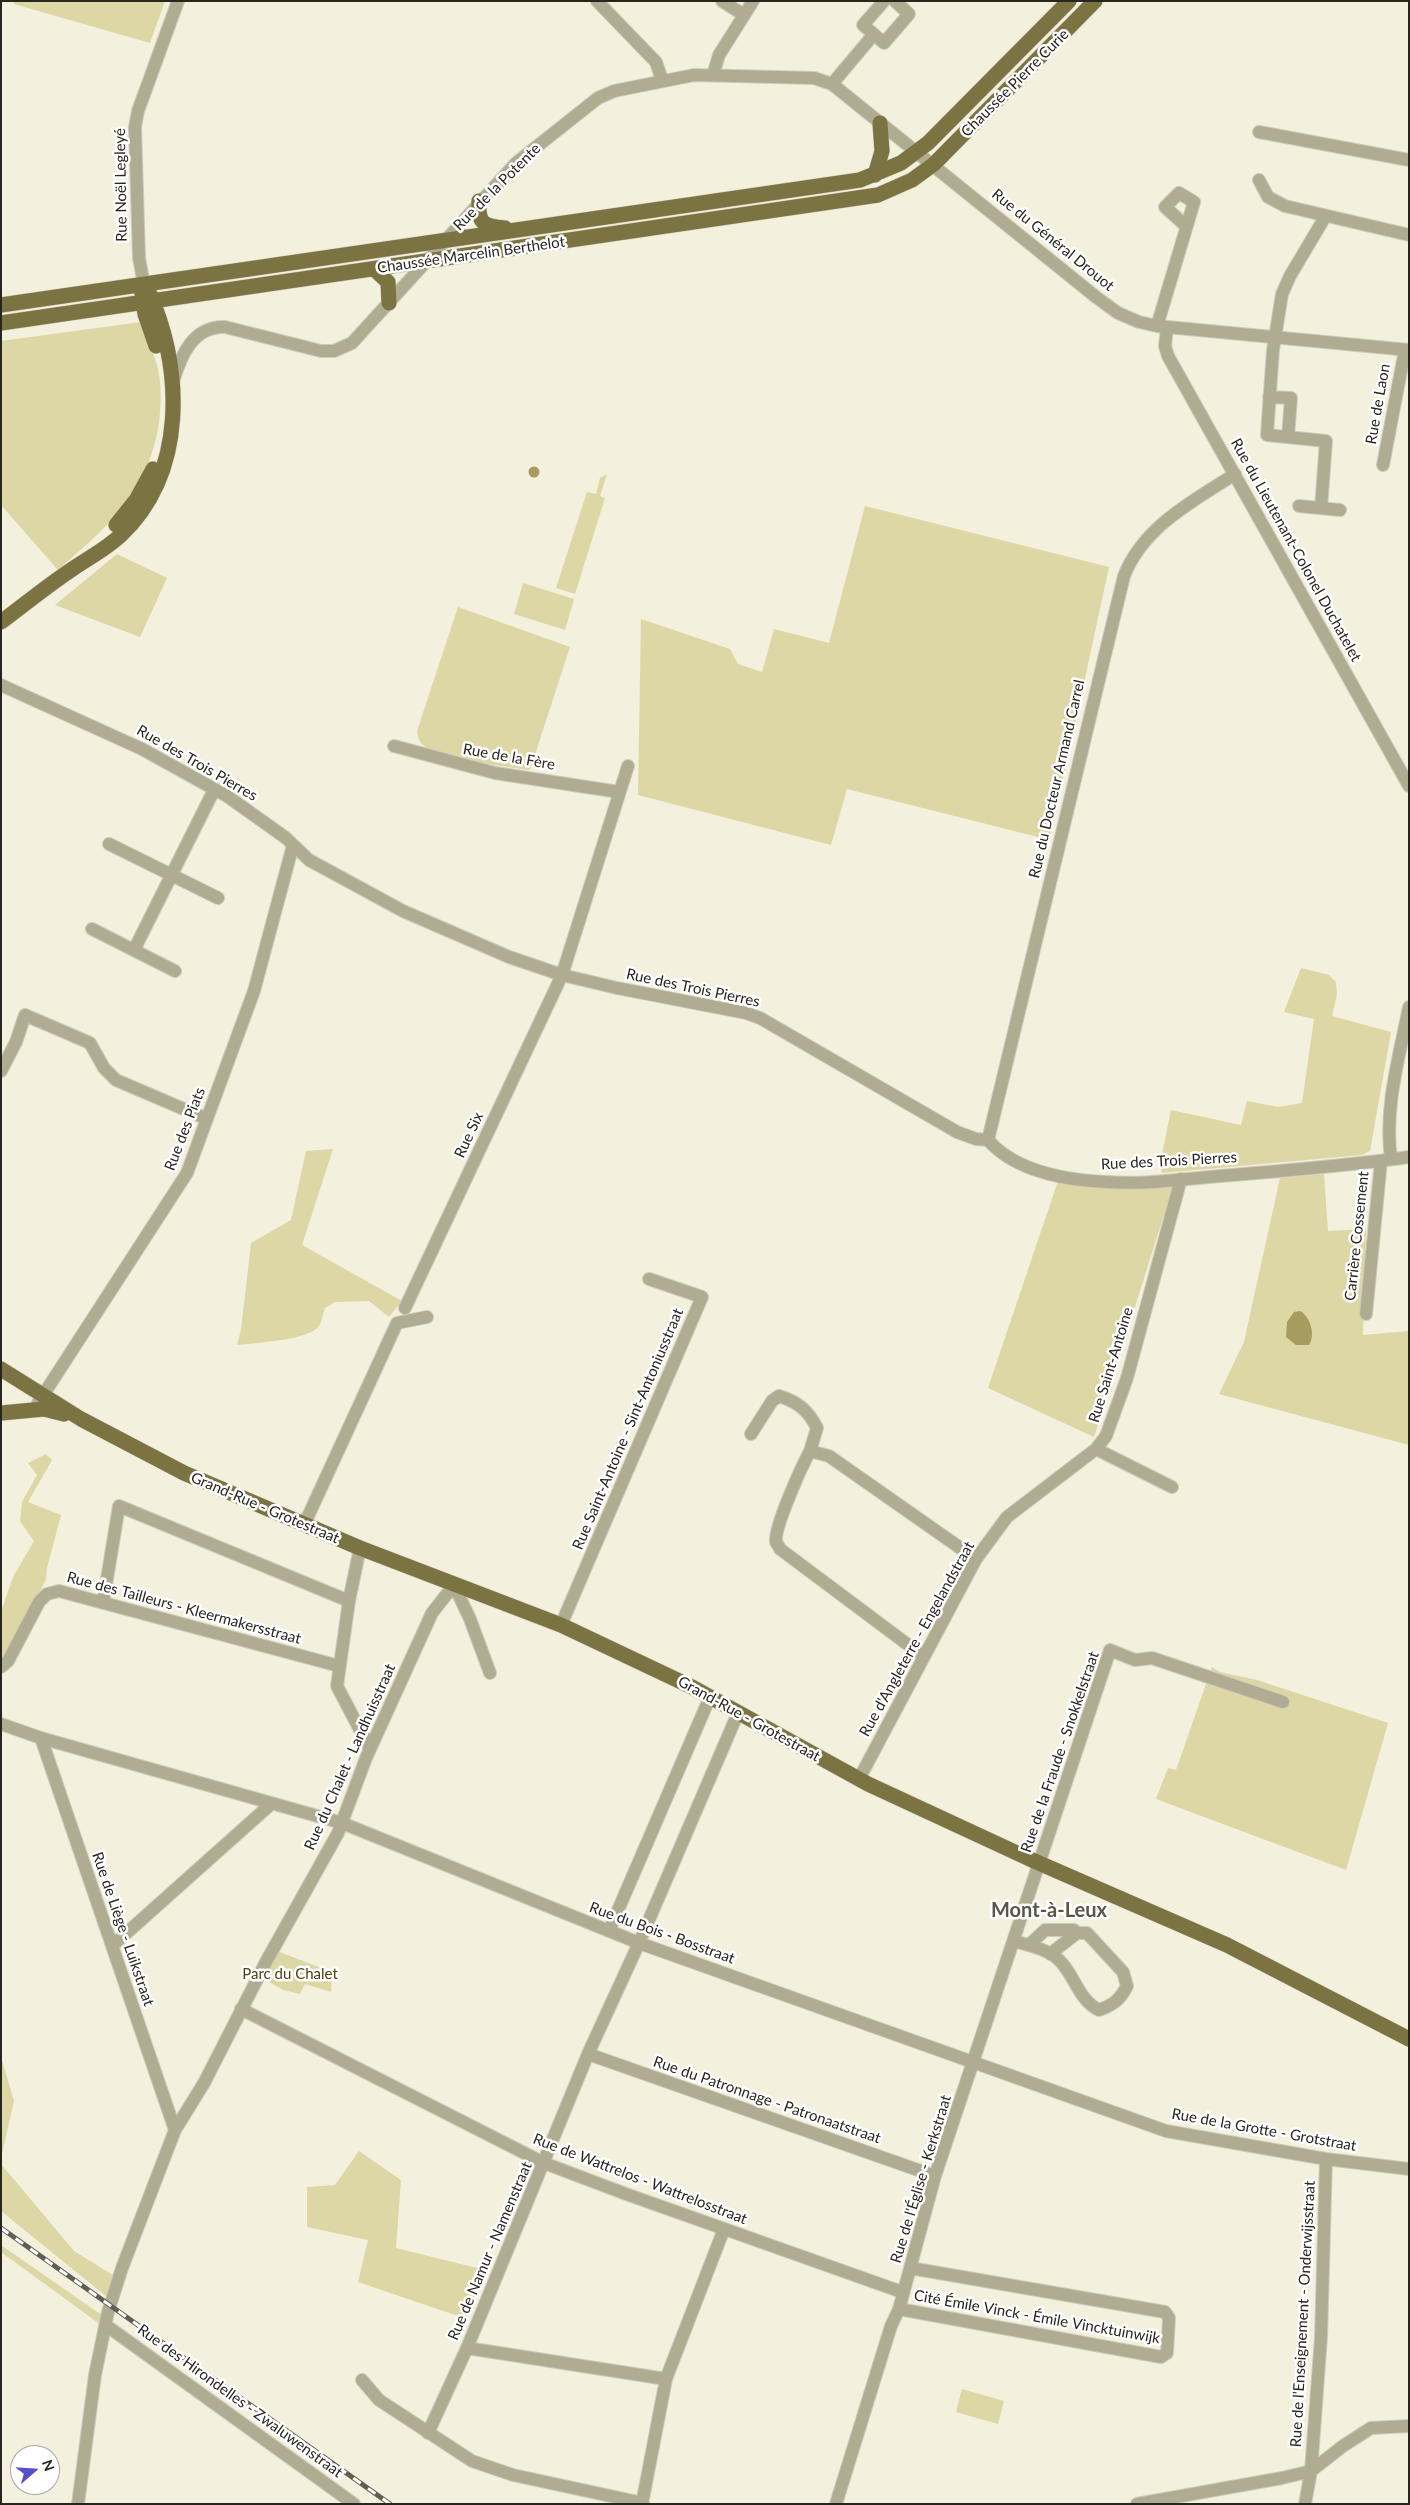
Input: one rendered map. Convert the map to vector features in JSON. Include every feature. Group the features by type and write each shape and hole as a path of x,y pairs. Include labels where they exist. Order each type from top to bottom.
{"main road":[{"name":"Chaussée Pierre Curie","path":"916,152 940,132 1070,1"},
{"name":"Chaussée Pierre Curie","path":"934,164 1095,1"},
{"path":"875,175 882,150 880,123"},
{"name":"Chaussée Marcelin Berthelot","path":"3,323 147,296 278,265 832,185 875,175 901,163 916,152"},
{"name":"Chaussée Marcelin Berthelot","path":"1,305 147,296 374,269 864,199 888,192 912,180 934,164"},
{"path":"479,202 479,214 484,224 524,230"},
{"path":"374,269 388,282 389,303"},
{"name":"Rue de la Potente","path":"1,622 73,568 98,554 121,535 151,496 164,466 173,430 175,405 173,382 147,296"},
{"name":"Rue de la Potente","path":"73,568 126,514 144,486 161,446 166,419 165,388 147,296"},
{"path":"1,1369 81,1419"},
{"path":"1,1414 33,1409 51,1410 81,1419"},
{"name":"Grand-Rue - Grotestraat","path":"81,1419 172,1467 304,1525 454,1586 561,1625 710,1697 859,1779 1039,1863 1227,1945 1409,2039"}],"street":[{"name":"Rue Noël Legleyé","path":"147,296 140,263 136,119 178,1"},
{"path":"597,1 652,57 659,66 662,80"},
{"path":"722,1 744,15"},
{"path":"713,75 719,55 753,1"},
{"path":"884,1 863,25 884,43 910,14 895,1"},
{"path":"832,84 874,34"},
{"name":"Rue de la Potente","path":"173,382 177,367 194,338 207,329 225,327 315,350 334,350 357,338 479,202 522,158 598,98 614,91 662,80 713,75"},
{"name":"Rue du Général Drouot","path":"713,75 814,78 832,84 916,152 934,164 1112,309 1139,322 1162,326 1407,350"},
{"path":"1259,132 1409,160"},
{"path":"1259,180 1265,192 1274,201 1285,206 1325,217 1409,235"},
{"path":"1321,508 1326,440 1267,435 1275,337 1282,294 1286,283 1325,217"},
{"name":"Rue du Lieutenant-Colonel Duchatelet","path":"1186,226 1162,326 1167,353 1409,786"},
{"name":"Rue de Laon","path":"1383,465 1407,350"},
{"path":"1269,397 1291,398 1288,437"},
{"name":"Rue du Docteur Armand Carrel","path":"988,1140 1124,576 1136,552 1157,528 1172,515 1235,474"},
{"path":"1298,506 1340,510"},
{"name":"Rue des Trois Pierres","path":"1,685 142,749 239,803 315,863 403,911 509,957 562,975 617,988 746,1013 760,1018 957,1132 976,1140 988,1140 1002,1154 1015,1162 1068,1177 1107,1182 1181,1180 1409,1157"},
{"name":"Rue de la Fère","path":"394,746 495,773 619,792"},
{"path":"562,975 628,766"},
{"path":"134,950 214,790"},
{"path":"109,844 218,898"},
{"name":"Rue des Piats","path":"33,1409 184,1179 254,991 293,845"},
{"path":"92,929 176,971"},
{"name":"Rue Six","path":"405,1308 562,975"},
{"path":"1386,1160 1389,1110 1409,1007"},
{"path":"1,1071 16,1042 25,1015 90,1044 104,1068 116,1080 207,1119"},
{"name":"Carrière Cossement","path":"1366,1314 1386,1160"},
{"name":"Rue Saint-Antoine","path":"1007,1517 1096,1449 1106,1436 1127,1378 1181,1180"},
{"name":"Rue Saint-Antoine - Sint-Antoniusstraat","path":"561,1625 702,1297 649,1279"},
{"path":"304,1525 397,1324 427,1317"},
{"path":"751,1434 772,1401 779,1396 802,1406 812,1417 817,1428 810,1451 800,1468 779,1527 776,1542 780,1549 923,1656"},
{"path":"1096,1449 1172,1487"},
{"path":"810,1451 829,1456 976,1559"},
{"path":"103,1603 119,1506 349,1601"},
{"name":"Rue d'Angleterre - Engelandstraat","path":"859,1779 976,1559 1007,1517"},
{"path":"360,1548 349,1601 339,1666 338,1686 370,1749"},
{"path":"454,1586 470,1619 490,1673"},
{"name":"Rue du Chalet - Landhuisstraat","path":"78,2504 95,2375 107,2326 108,2312 122,2268 175,2130 204,2083 241,2009 342,1824 370,1749 432,1613 454,1586"},
{"name":"Rue des Tailleurs - Kleermakersstraat","path":"1,1667 8,1661 39,1602 47,1594 60,1591 339,1666"},
{"name":"Rue de la Fraude - Snokkelstraat","path":"1039,1863 1110,1650 1135,1660 1152,1658 1283,1702"},
{"path":"609,1931 710,1697"},
{"name":"Rue de Namur - Namenstraat","path":"428,2433 467,2348 588,2054 639,1943 738,1713"},
{"name":"Rue du Bois - Bosstraat","path":"1,1724 41,1738 342,1824 639,1943 974,2062"},
{"name":"Rue de Liège - Luikstraat","path":"41,1738 175,2130"},
{"path":"112,1946 272,1804"},
{"name":"Rue de l'Église - Kerkstraat","path":"836,2504 891,2326 899,2310 902,2292 935,2176 1039,1863"},
{"path":"1029,1945 1045,1930 1074,1930 1077,1934"},
{"path":"1014,1942 1029,1945 1058,1959 1090,2005 1099,2010 1110,2006 1121,1998 1127,1986 1123,1972 1087,1933 1077,1934 1050,1954"},
{"name":"Rue de Wattrelos - Wattrelosstraat","path":"241,2009 544,2163 902,2292"},
{"name":"Rue du Patronnage - Patronaatstraat","path":"588,2054 935,2176"},
{"name":"Rue de la Grotte - Grotstraat","path":"974,2062 1166,2131 1326,2158 1409,2169"},
{"name":"Rue de l'Enseignement - Onderwijsstraat","path":"1306,2504 1311,2471 1320,2337 1326,2158"},
{"path":"362,2380 379,2400 472,2461 513,2475 643,2503 666,2379 724,2229"},
{"name":"Cité Émile Vinck - Émile Vincktuinwijk","path":"899,2310 1161,2357 1167,2353 1169,2318 1165,2312 910,2268"},
{"name":"Rue des Hirondelles - Zwaluwenstraat","path":"107,2326 354,2504"},
{"path":"467,2348 666,2379"},
{"path":"1137,2504 1311,2471 1337,2450 1371,2428 1409,2426"}],"green space":[{"path":"14,1 165,1 150,43 14,4"},
{"path":"141,322 160,379 160,416 153,448 145,470 124,506 94,538 58,570 1,505 1,341"},
{"path":"607,474 600,496 605,498 575,594 556,588 587,492 596,494 600,478"},
{"path":"865,506 1109,567 1050,840 847,789 831,845 638,795 641,619 730,649 738,664 762,672 774,629 829,643"},
{"path":"117,554 167,578 140,637 55,605"},
{"path":"523,583 574,599 565,630 514,614"},
{"path":"458,607 570,647 530,770 457,758 430,750 420,741 417,731"},
{"path":"1301,968 1329,975 1336,982 1337,994 1332,1016 1391,1032 1370,1151 1362,1155 1162,1173 1160,1164 1171,1110 1241,1125 1247,1101 1278,1107 1302,1103 1314,1019 1284,1012"},
{"path":"333,1149 302,1245 402,1301 389,1317 369,1301 335,1302 325,1308 319,1326 314,1331 305,1335 237,1345 241,1330 251,1243 291,1220 306,1151"},
{"path":"1324,1174 1328,1231 1366,1229 1363,1335 1409,1331 1409,1445 1219,1394 1244,1342 1280,1178"},
{"path":"1059,1178 1174,1183 1094,1437 988,1388"},
{"path":"46,1454 52,1460 28,1502 61,1515 47,1568 46,1579 1,1672 1,1612 13,1577 34,1541 20,1521 22,1502 37,1475 28,1463"},
{"path":"1212,1667 1220,1672 1257,1680 1388,1723 1346,1870 1156,1799 1168,1768 1176,1770"},
{"name":"Parc du Chalet","path":"277,1951 332,1972 331,1992 305,1984 300,1994 283,1990 263,1978"},
{"path":"1,2057 14,2101 1,2158"},
{"path":"359,2151 401,2180 396,2248 485,2270 467,2319 358,2282 368,2240 307,2227 307,2187 335,2185"},
{"path":"1,2164 74,2251 116,2277 107,2297 1,2211"},
{"path":"1,2245 103,2316 101,2325 1,2252"},
{"path":"962,2389 1004,2401 998,2424 956,2412"}],"shaded area":[{"path":"532,467 536,467 539,472 538,476 532,477 529,474 529,470"},
{"path":"1300,1311 1307,1317 1311,1326 1312,1336 1309,1345 1296,1345 1286,1337 1287,1322 1294,1312"}],"railway":[{"path":"1,2228 390,2504"}],"district":[{"name":"Mont-à-Leux","path":"1049,1911"}]}
